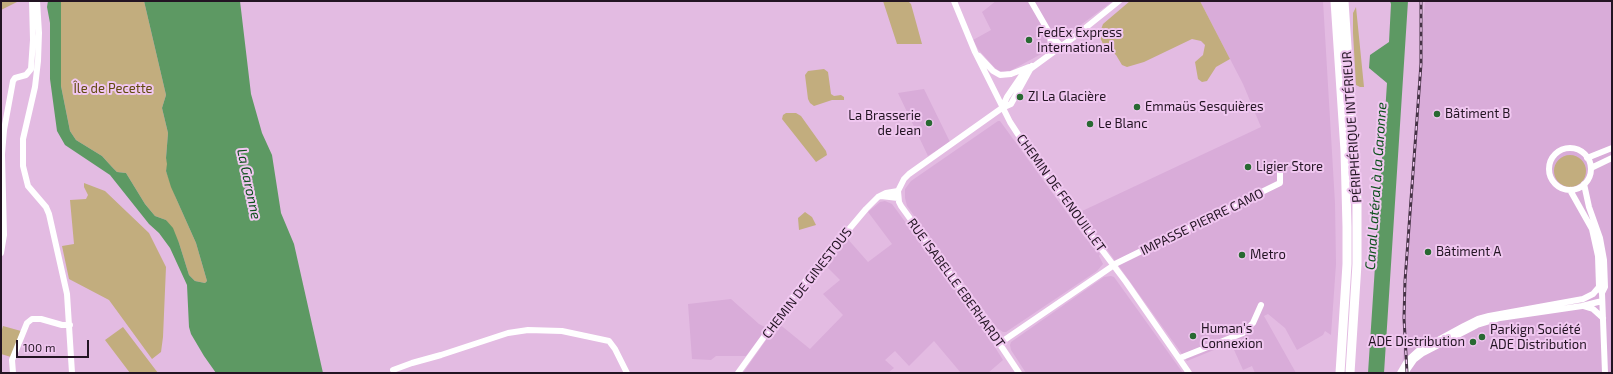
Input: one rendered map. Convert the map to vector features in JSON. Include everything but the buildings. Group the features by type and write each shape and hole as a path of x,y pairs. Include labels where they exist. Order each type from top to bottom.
{"highway":[{"path":"1335,1 1345,151 1347,227 1340,373"},
{"name":"PÉRIPHÉRIQUE INTÉRIEUR","path":"1344,1 1357,199 1357,264 1350,373"}],"street":[{"path":"1,253 4,235 1,151 6,114 13,81 15,78 26,75 31,69 33,40 32,1"},
{"path":"37,1 39,33 38,61 35,87 23,140 23,166 28,186 50,214 67,294 72,373"},
{"name":"CHEMIN DE FENOUILLET","path":"954,1 975,52 1010,122 1036,162 1114,266 1180,358 1189,373"},
{"path":"1032,1 1050,34 1061,46"},
{"path":"898,191 904,179 909,174 1002,108 1022,75 1032,66 1120,1"},
{"path":"1050,34 1051,46 1054,51"},
{"path":"975,52 993,71 1000,75 1012,74 1032,66"},
{"path":"1573,148 1583,153 1591,168 1589,177 1584,184 1575,189 1570,190 1558,187 1550,178 1549,168 1552,157 1561,150 1573,148"},
{"path":"1587,158 1612,148"},
{"path":"1591,168 1612,158"},
{"name":"IMPASSE PIERRE CAMO","path":"1114,266 1280,183 1280,172"},
{"path":"1400,373 1407,361 1418,351 1478,319 1583,299 1604,287 1604,260 1600,238 1589,207 1584,184"},
{"path":"1570,190 1587,219 1594,237 1598,256 1603,318 1605,373"},
{"name":"CHEMIN DE GINESTOUS","path":"738,373 798,291 866,209 881,196 890,191 898,191"},
{"name":"RUE ISABELLE EBERHARDT","path":"898,191 898,198 901,206 1000,343 1019,373"},
{"path":"881,196 898,198"},
{"path":"1000,343 1114,266"},
{"path":"1405,373 1414,360 1424,353 1477,325 1500,318 1602,302"},
{"path":"1180,358 1243,333 1253,323 1261,305"},
{"path":"1582,306 1593,309 1603,318"},
{"path":"13,373 12,360 27,323 32,319 42,319 62,325 70,325"},
{"path":"394,370 508,333 528,330 562,331 609,341 615,349 627,373"}],"shaded area":[{"path":"996,1 1113,1 1043,53 1010,71 1005,72 999,71 994,67 978,49 973,40 991,30 982,12"},
{"path":"1200,1 1323,1 1335,203 1336,264 1331,335 1325,331 1323,335 1297,350 1285,328 1268,314 1264,316 1296,373 1255,373 1252,366 1243,370 1231,343 1187,361 1080,212 1261,127 1243,84"},
{"path":"1425,1 1612,1 1612,373 1402,373 1419,65"},
{"path":"924,89 950,142 928,156 898,93"},
{"path":"1000,121 1086,239 1088,238 1100,254 1099,256 1103,264 1097,271 1006,332 1003,332 997,328 907,206 905,198 905,189 911,181"},
{"path":"885,201 892,204 981,325 1003,360 988,373 961,373 934,341 909,366 895,351 885,360 894,368 888,373 743,373 778,323 810,349 843,315 823,294 840,280 824,264 846,237 868,262 892,244 868,212 880,202"},
{"path":"1104,277 1114,277 1183,373 1026,373 1011,350 1011,342"},
{"path":"731,299 759,324 767,328 746,356 716,356 711,360 692,359 688,304"}],"green space":[{"path":"1,1 19,1 1,10"},
{"name":"Île de Pecette","path":"61,1 144,1 166,95 162,108 168,133 166,158 168,164 166,171 196,243 207,281 205,283 195,281 189,275 179,243 166,220 155,216 145,204 126,173 117,172 102,156 76,140 70,131 61,86"},
{"path":"883,1 908,1 911,4 922,44 897,44"},
{"path":"1130,1 1200,1 1230,59 1216,67 1207,81 1202,82 1198,79 1195,62 1203,55 1205,45 1201,41 1192,39 1144,62 1127,67 1122,65 1116,55 1103,44 1099,35 1103,24"},
{"path":"1356,7 1364,87 1356,85 1353,13"},
{"path":"824,69 828,72 831,94 834,96 841,95 844,97 844,100 832,100 814,106 808,99 805,75 808,71"},
{"path":"786,113 796,113 801,116 826,151 827,155 816,162 782,119 783,115"},
{"path":"1567,155 1573,155 1582,159 1586,171 1582,183 1573,187 1567,187 1558,183 1554,174 1554,168 1558,159"},
{"path":"84,183 105,191 149,233 166,267 161,352 152,359 109,300 69,279 62,246 74,244 70,200 86,199 88,195 84,187"},
{"path":"805,212 812,217 816,225 799,230 798,218"},
{"path":"3,326 21,331 11,357 1,354 1,333"},
{"path":"123,327 158,373 130,373 105,340"}],"water":[{"name":"La Garonne","path":"48,1 61,1 61,86 70,131 76,140 102,156 117,172 126,173 145,204 155,216 166,220 173,228 189,275 195,281 205,283 207,281 196,243 171,187 166,171 168,133 162,108 166,95 144,1 240,1 251,94 262,133 272,155 281,213 294,244 323,373 216,373 191,334 189,327 187,285 170,248 110,175 65,145 57,131 50,79 50,23 47,7"},
{"path":"1390,1 1408,1 1384,373 1368,373 1387,83 1369,68 1370,55 1389,42"}],"railway":[{"path":"1407,373 1404,318 1405,281 1421,64 1421,1"}],"place":[{"name":"FedEx Express International","path":"1029,40"},
{"name":"ZI La Glacière","path":"1020,97"},
{"name":"Emmaüs Sesquières","path":"1137,107"},
{"name":"Bâtiment B","path":"1437,114"},
{"name":"La Brasserie de Jean","path":"929,123"},
{"name":"Le Blanc","path":"1090,124"},
{"name":"Ligier Store","path":"1248,167"},
{"name":"Bâtiment A","path":"1428,252"},
{"name":"Metro","path":"1242,255"},
{"name":"Human's Connexion","path":"1193,336"},
{"name":"Parkign Société ADE Distribution","path":"1482,337"},
{"name":"ADE Distribution","path":"1473,342"}],"water label":[{"name":"Canal Latéral à la Garonne","path":"1376,186"}]}
